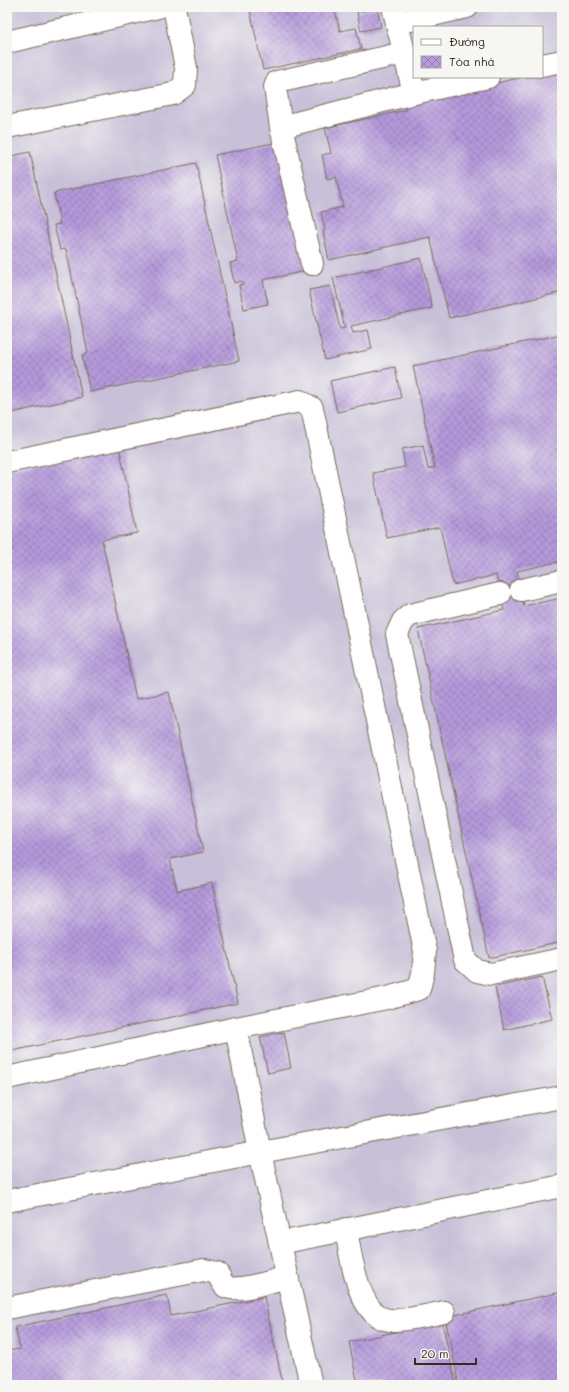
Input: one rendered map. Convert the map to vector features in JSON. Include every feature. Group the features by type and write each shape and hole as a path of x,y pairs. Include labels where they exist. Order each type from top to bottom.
{"lane":[{"path":"7,42 158,7"},
{"path":"7,127 173,94 185,85 186,68 174,7"},
{"path":"414,93 395,15 467,7"},
{"path":"312,264 281,127 275,94 277,82 404,53"},
{"path":"543,65 562,61"},
{"path":"281,127 414,93 483,78"},
{"path":"7,462 300,401 312,408 425,951 423,973 419,989 387,998 236,1028 7,1078"},
{"path":"521,590 562,581"},
{"path":"500,594 410,615 403,621 397,634 465,960 477,971 491,974 562,959"},
{"path":"236,1028 260,1152 311,1385"},
{"path":"7,1201 260,1152 562,1097"},
{"path":"280,1243 562,1186"},
{"path":"346,1229 357,1286 366,1303 379,1316 389,1320 444,1312"},
{"path":"7,1308 204,1270 217,1273 226,1287 240,1289 287,1277"}],"shaded area":[{"path":"7,7 562,7 562,1385 7,1385"}],"building":[{"path":"266,7 334,7 340,31 356,28 361,49 263,70 250,10"},
{"path":"377,8 381,27 361,31 357,12"},
{"path":"562,68 562,292 449,318 430,237 329,260 321,212 343,207 336,177 327,179 322,155 331,153 325,128 406,110 405,104 519,78 543,78 543,73"},
{"path":"278,142 306,271 263,280 268,304 244,309 239,285 243,284 242,281 234,283 230,263 238,261 215,155"},
{"path":"30,152 82,397 7,414 7,157"},
{"path":"196,163 239,361 90,392 82,355 88,353 66,249 60,250 54,225 60,224 54,193"},
{"path":"421,258 432,308 351,326 353,333 368,330 372,349 325,360 309,290 330,286 340,329 345,328 333,278"},
{"path":"562,334 562,561 517,571 524,606 562,598 562,942 489,958 418,629 504,610 496,575 453,585 440,527 387,538 373,473 405,467 402,449 423,445 428,469 435,468 413,366"},
{"path":"395,367 401,398 337,412 330,381"},
{"path":"119,446 137,533 102,540 136,699 169,692 203,852 170,859 177,891 212,883 238,1003 7,1052 7,470"},
{"path":"542,977 552,1019 504,1030 495,987"},
{"path":"284,1032 291,1068 268,1073 260,1037"},
{"path":"562,1292 562,1385 459,1385 445,1317"},
{"path":"167,1295 171,1316 264,1297 283,1385 7,1385 7,1351 20,1349 15,1327"},
{"path":"442,1322 456,1385 358,1385 349,1342"}]}
